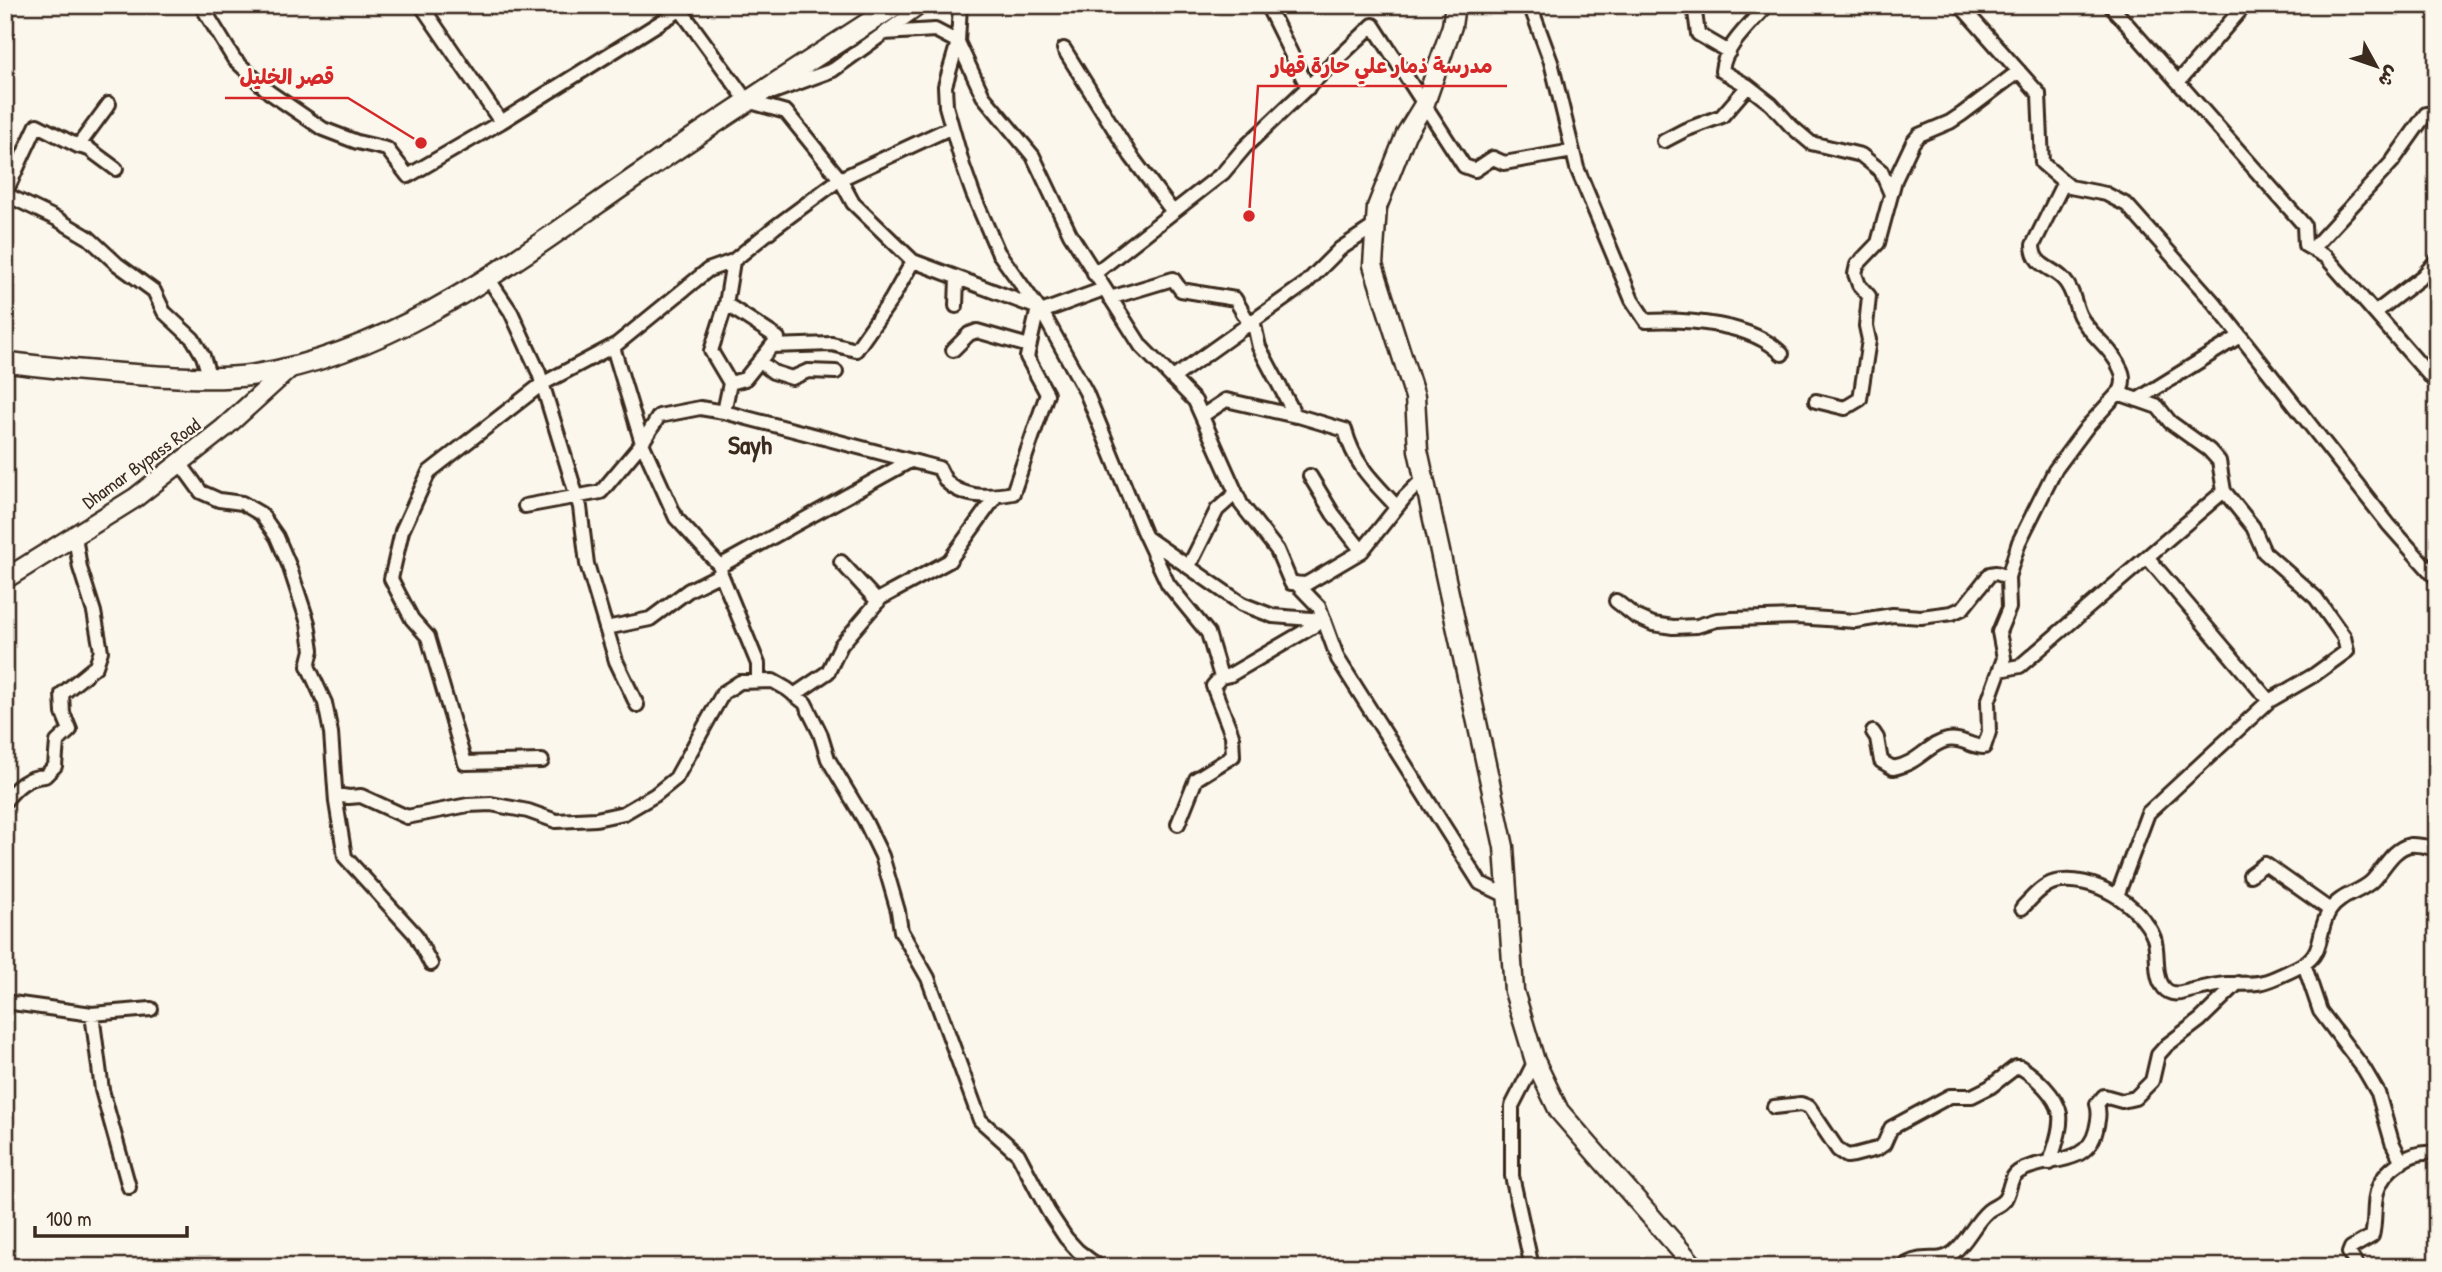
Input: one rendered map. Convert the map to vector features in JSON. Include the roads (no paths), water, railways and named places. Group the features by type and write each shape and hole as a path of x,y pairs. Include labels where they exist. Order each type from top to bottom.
{"main road":[{"path":"5,362 73,370 210,378 253,375 329,355 403,325 442,306 488,278 747,101 896,5"}],"street":[{"path":"201,5 234,59 269,92 323,129 357,142 387,149 408,176 501,122 682,7 747,101 786,112 840,179 853,203 912,261 1040,310 1173,279 1181,290 1235,299 1251,322 1259,347 1296,416"},
{"path":"421,5 501,122"},
{"path":"747,101 833,70 923,5"},
{"path":"960,5 958,42 945,86 946,106 963,166 998,252 1040,310 1086,392 1168,584 1208,633 1221,677"},
{"path":"1268,5 1308,88"},
{"path":"1455,5 1452,26 1425,103 1406,134 1377,207 1373,265 1415,397 1418,450 1504,847 1514,991 1535,1061 1559,1111 1695,1267"},
{"path":"1530,5 1551,62 1573,151 1632,300 1646,321 1678,320 1717,326 1772,343 1782,354"},
{"path":"1694,5 1698,34 1729,52"},
{"path":"1767,5 1729,52 1723,61 1722,71 1748,86 1811,143 1861,155 1881,171 1891,195"},
{"path":"1960,5 2039,94 2042,163 2070,187 2106,194 2127,205 2215,304 2389,525 2437,579"},
{"path":"2110,5 2304,225 2305,245 2326,257 2437,384"},
{"path":"2179,81 2245,5"},
{"path":"1094,274 1223,173 1245,147 1373,25 1464,166 1475,170 1493,158 1504,163 1573,151"},
{"path":"884,33 935,30 958,42 983,96 1034,156 1070,234 1141,346 1195,401 1241,504 1277,550 1291,583 1306,584 1362,551 1424,477"},
{"path":"1064,50 1131,156 1173,212"},
{"path":"1816,401 1845,408 1860,399 1869,340 1866,326 1869,296 1854,274 1860,260 1878,243 1882,220 1906,154 1919,135 1950,122 2019,71"},
{"path":"1664,141 1722,116 1748,86"},
{"path":"78,146 109,104"},
{"path":"2312,249 2392,162 2426,114 2437,114"},
{"path":"116,169 89,149 37,125 5,194 89,238 117,264 155,291 164,312 193,339 203,356 210,378"},
{"path":"542,761 465,763 428,637 412,619 391,579 402,531 429,472 542,384 613,346 708,270 733,261 840,179 952,127"},
{"path":"1874,732 1881,761 1893,768 1913,762 1947,740 1965,741 1979,748 1984,747 1989,732 1988,702 2005,651 1999,638 2008,608 2008,577 2019,542 2055,470 2087,427 2118,393 2123,383 2120,368 2085,324 2064,279 2038,262 2033,250 2064,182"},
{"path":"1173,378 1305,284 1340,249 1376,225"},
{"path":"2376,312 2423,276 2437,260"},
{"path":"724,412 730,383 711,351 726,304 733,261"},
{"path":"772,346 832,344 856,350 891,300 912,261"},
{"path":"488,278 511,312 542,384 577,496 587,564 616,661 637,705"},
{"path":"956,306 957,278"},
{"path":"726,304 778,338 745,379 730,383"},
{"path":"525,506 601,492 642,443 659,416 700,408 939,468 948,483 970,495 996,496 1013,493 1047,394 1027,357 1040,310"},
{"path":"953,350 969,334 977,331 1029,346"},
{"path":"2137,400 2240,336"},
{"path":"613,346 642,443 676,518 721,570 758,664 758,681"},
{"path":"759,361 773,372 792,378 808,371 836,372"},
{"name":"Dhamar Bypass Road","path":"5,579 135,498 224,428 291,366"},
{"path":"2117,896 2148,813 2269,701 2314,675 2347,651 2344,637 2316,598 2264,552 2253,527 2224,491 2219,461 2209,450 2170,422 2158,407 2118,393"},
{"path":"1202,416 1226,400 1345,430 1351,452 1397,507"},
{"path":"606,628 650,619 721,570 910,461"},
{"path":"180,463 201,492 219,500 242,503 261,514 277,537 308,623 312,650 308,666 325,703 331,733 340,841 345,857 415,934 431,964"},
{"path":"1310,476 1333,514 1362,551"},
{"path":"2000,670 2020,666 2224,491"},
{"path":"1189,566 1217,510 1236,493"},
{"path":"794,695 828,673 841,645 878,602 949,561 996,496"},
{"path":"5,801 16,788 33,776 45,776 55,766 57,743 70,730 63,713 62,694 96,666 101,651 94,612 80,568 75,536"},
{"path":"1147,538 1242,604 1273,616 1324,620"},
{"path":"2148,558 2269,701"},
{"path":"841,562 878,602"},
{"path":"1616,601 1635,616 1653,624 1673,627 1697,626 1733,619 1797,617 1855,621 1893,615 1921,617 1963,608 1990,574 2008,577"},
{"path":"1297,583 1319,607 1338,659 1480,883 1507,896"},
{"path":"1178,824 1196,779 1233,757 1232,735 1213,686 1221,677 1230,676 1324,620"},
{"path":"336,795 361,796 407,817 468,805 491,804 528,811 556,821 596,820 624,813 655,795 676,778 723,693 740,682 773,681 805,704 820,733 828,759 865,821 882,856 901,931 928,978 980,1120 1018,1154 1048,1211 1066,1238 1077,1251 1099,1267"},
{"path":"2022,908 2053,882 2067,881 2103,889 2117,896 2144,919 2156,942 2160,980 2167,991 2175,994 2203,987 2262,983 2304,964 2317,951 2330,909 2339,900 2372,881 2394,854 2410,845 2437,848"},
{"path":"2250,875 2265,864 2330,909"},
{"path":"2304,964 2320,1011 2364,1069 2378,1093 2392,1142 2402,1162"},
{"path":"1902,1267 1920,1257 1942,1258 1951,1254 1988,1211 2003,1201 2012,1177 2019,1171 2067,1158 2084,1150 2092,1142 2099,1119 2097,1104 2100,1099 2104,1096 2123,1101 2135,1098 2152,1081 2158,1055 2166,1045 2200,1020 2238,983"},
{"path":"5,1002 92,1014 151,1009"},
{"path":"92,1014 102,1090 129,1188"},
{"path":"1532,1267 1512,1176 1512,1106 1535,1061"},
{"path":"1774,1107 1801,1104 1809,1107 1838,1150 1847,1156 1854,1155 1877,1149 1884,1144 1891,1128 1950,1096 1972,1096 2020,1067 2042,1085 2057,1105 2060,1114 2050,1163"},
{"path":"2358,1267 2349,1253 2351,1248 2372,1236 2378,1188 2390,1170 2416,1154 2437,1154"}],"place":[{"name":"قصر الخليل","path":"421,143"},
{"name":"مدرسة ذمار علي حارة قهار","path":"1249,216"}],"district":[{"name":"Sayh","path":"750,444"}]}
